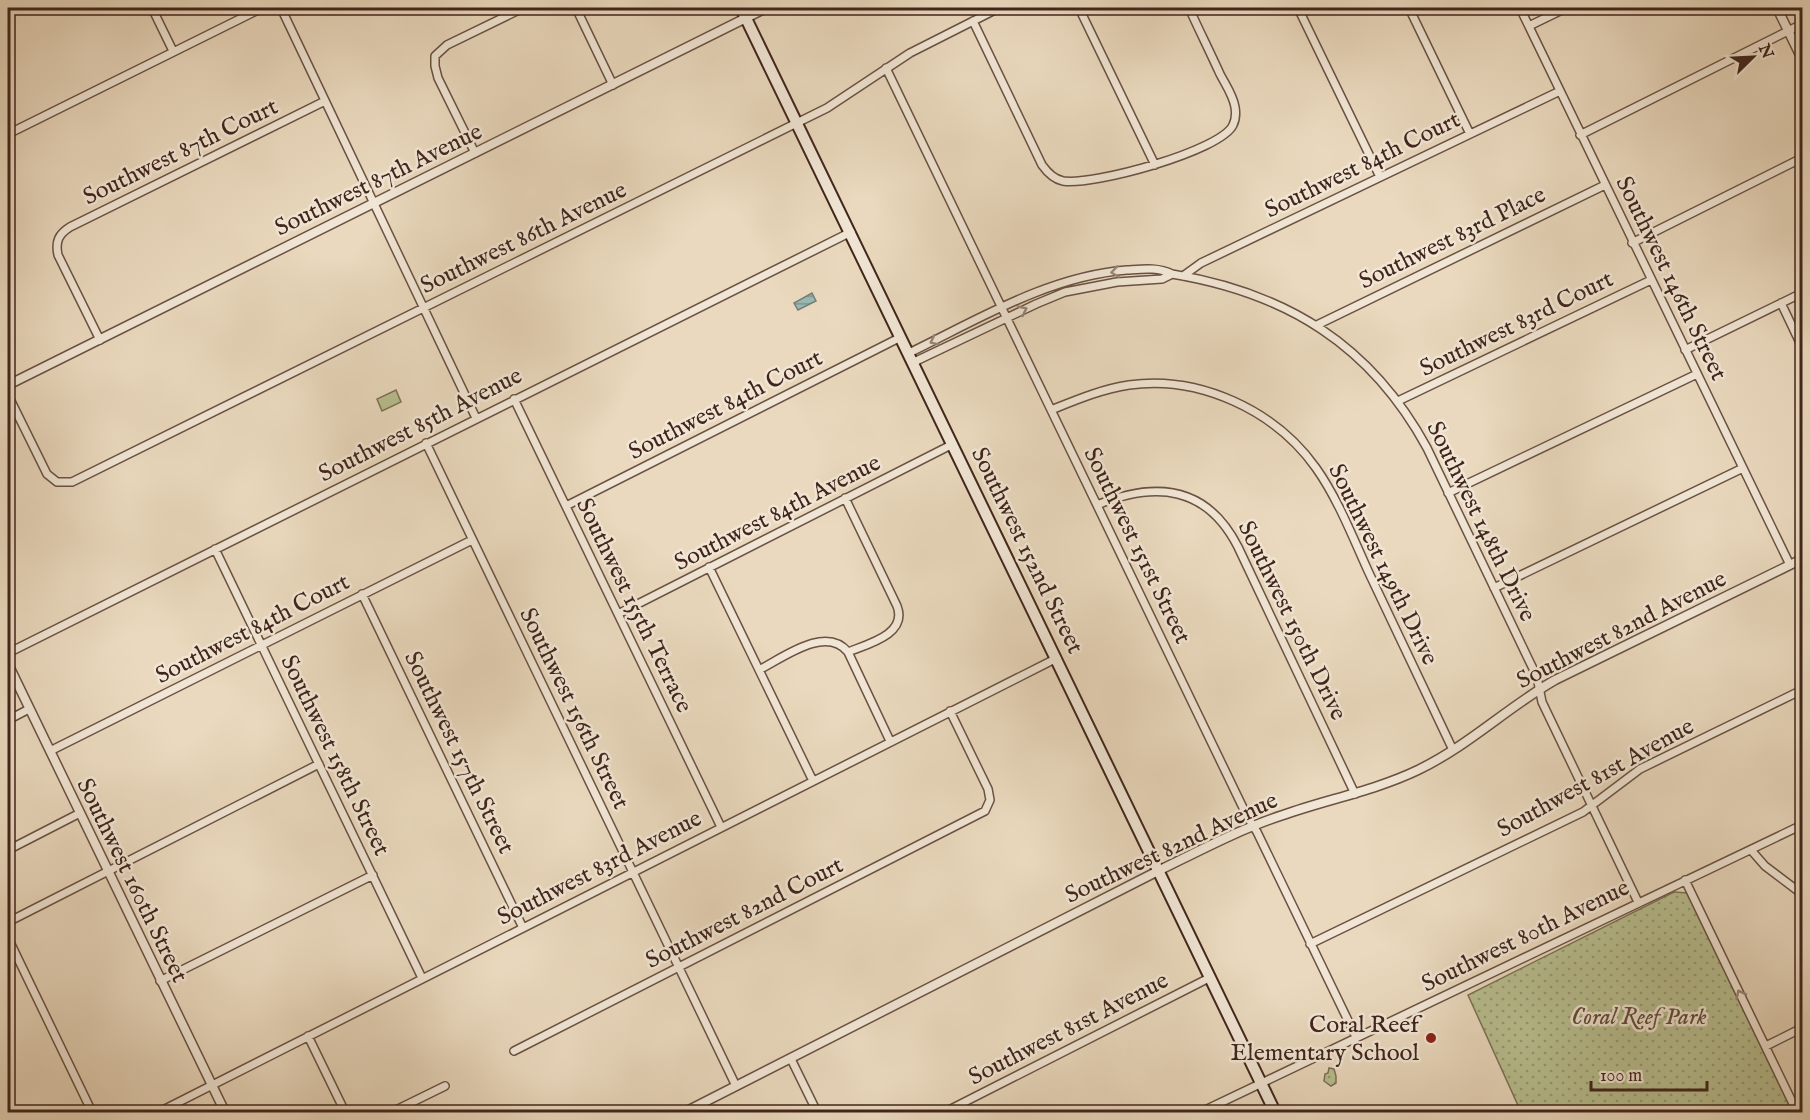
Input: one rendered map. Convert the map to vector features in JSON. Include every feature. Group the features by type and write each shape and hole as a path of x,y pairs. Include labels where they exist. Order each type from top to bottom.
{"main road":[{"name":"Southwest 152nd Street","path":"744,12 1275,1113"}],"street":[{"path":"152,8 173,51"},
{"path":"8,134 262,8"},
{"path":"281,8 476,418"},
{"path":"475,153 438,78 435,56 447,45 523,8"},
{"path":"576,8 613,85"},
{"name":"Southwest 87th Avenue","path":"8,386 613,85 744,12 766,8"},
{"name":"Southwest 86th Avenue","path":"8,395 47,474 57,482 67,484 843,99 910,53 999,8"},
{"path":"1079,8 1155,165"},
{"path":"973,21 1042,165 1050,175 1061,181 1082,180 1155,165 1179,157 1222,136 1231,129 1236,120 1233,101 1189,8"},
{"path":"1298,8 1380,177"},
{"path":"1409,8 1470,134"},
{"name":"Southwest 146th Street","path":"1520,8 1790,565"},
{"path":"1528,26 1566,8"},
{"path":"1777,8 1803,59"},
{"path":"1580,135 1803,24"},
{"name":"Southwest 151st Street","path":"886,68 1246,816 1253,826 1356,1037"},
{"name":"Southwest 84th Court","path":"1184,276 1201,263 1560,91"},
{"name":"Southwest 87th Court","path":"100,340 59,259 57,242 60,234 325,101"},
{"path":"1632,243 1803,158"},
{"name":"Southwest 83rd Place","path":"1317,325 1605,185"},
{"name":"Southwest 85th Avenue","path":"8,653 851,231"},
{"path":"911,357 1001,308 1043,290 1090,275 1122,270 1151,269 1162,269 1172,274"},
{"path":"911,357 1065,292 1118,282 1162,279 1172,274"},
{"name":"Southwest 148th Drive","path":"1172,274 1268,300 1317,325 1362,360 1398,402 1420,436 1537,677 1542,702 1638,902"},
{"name":"Southwest 83rd Court","path":"1398,402 1651,280"},
{"path":"1685,350 1803,292"},
{"path":"1781,303 1803,347"},
{"name":"Southwest 84th Court","path":"566,506 901,338"},
{"path":"1448,493 1697,374"},
{"name":"Southwest 149th Drive","path":"1051,410 1130,385 1164,384 1203,390 1238,403 1281,430 1306,456 1333,497 1453,750"},
{"name":"Southwest 155th Terrace","path":"514,399 721,827"},
{"name":"Southwest 156th Street","path":"426,444 736,1086"},
{"name":"Southwest 84th Avenue","path":"618,614 953,444"},
{"path":"1494,588 1743,468"},
{"name":"Southwest 150th Drive","path":"1097,505 1126,495 1158,490 1191,498 1219,517 1238,547 1355,794"},
{"path":"845,498 897,606 899,621 896,627 888,633 848,652"},
{"name":"Southwest 84th Court","path":"50,751 472,540"},
{"name":"Southwest 158th Street","path":"215,549 422,978"},
{"name":"Southwest 82nd Avenue","path":"685,1113 1158,871 1253,826 1404,777 1453,750 1539,689 1803,559"},
{"path":"709,567 813,781"},
{"name":"Southwest 157th Street","path":"362,594 523,928"},
{"path":"759,670 820,640 834,641 848,652 890,741"},
{"name":"Southwest 83rd Avenue","path":"159,1113 1057,658"},
{"name":"Southwest 160th Street","path":"8,664 225,1113"},
{"name":"Southwest 81st Avenue","path":"1310,944 1583,812 1640,769 1803,690"},
{"path":"8,720 29,709"},
{"name":"Southwest 82nd Court","path":"513,1051 985,811 989,805 988,789 950,711"},
{"path":"8,922 319,764"},
{"path":"8,850 80,813"},
{"name":"Southwest 80th Avenue","path":"1201,1113 1803,825"},
{"path":"1751,850 1765,866 1803,894"},
{"path":"160,981 373,875"},
{"path":"1685,880 1797,1113"},
{"path":"8,938 92,1113"},
{"name":"Southwest 81st Avenue","path":"945,1113 1209,978"},
{"path":"1766,1046 1803,1028"},
{"path":"308,1036 345,1113"},
{"path":"791,1059 817,1113"},
{"path":"392,1113 445,1086"}],"green space":[{"path":"396,390 401,402 382,411 377,399"},
{"name":"Coral Reef Park","path":"1674,892 1688,893 1793,1112 1521,1112 1468,995"},
{"path":"1329,1068 1334,1069 1336,1076 1336,1083 1331,1086 1324,1081"}],"water":[{"path":"812,293 816,301 798,310 794,303"}],"place":[{"name":"Coral Reef Elementary School","path":"1431,1038"}]}
